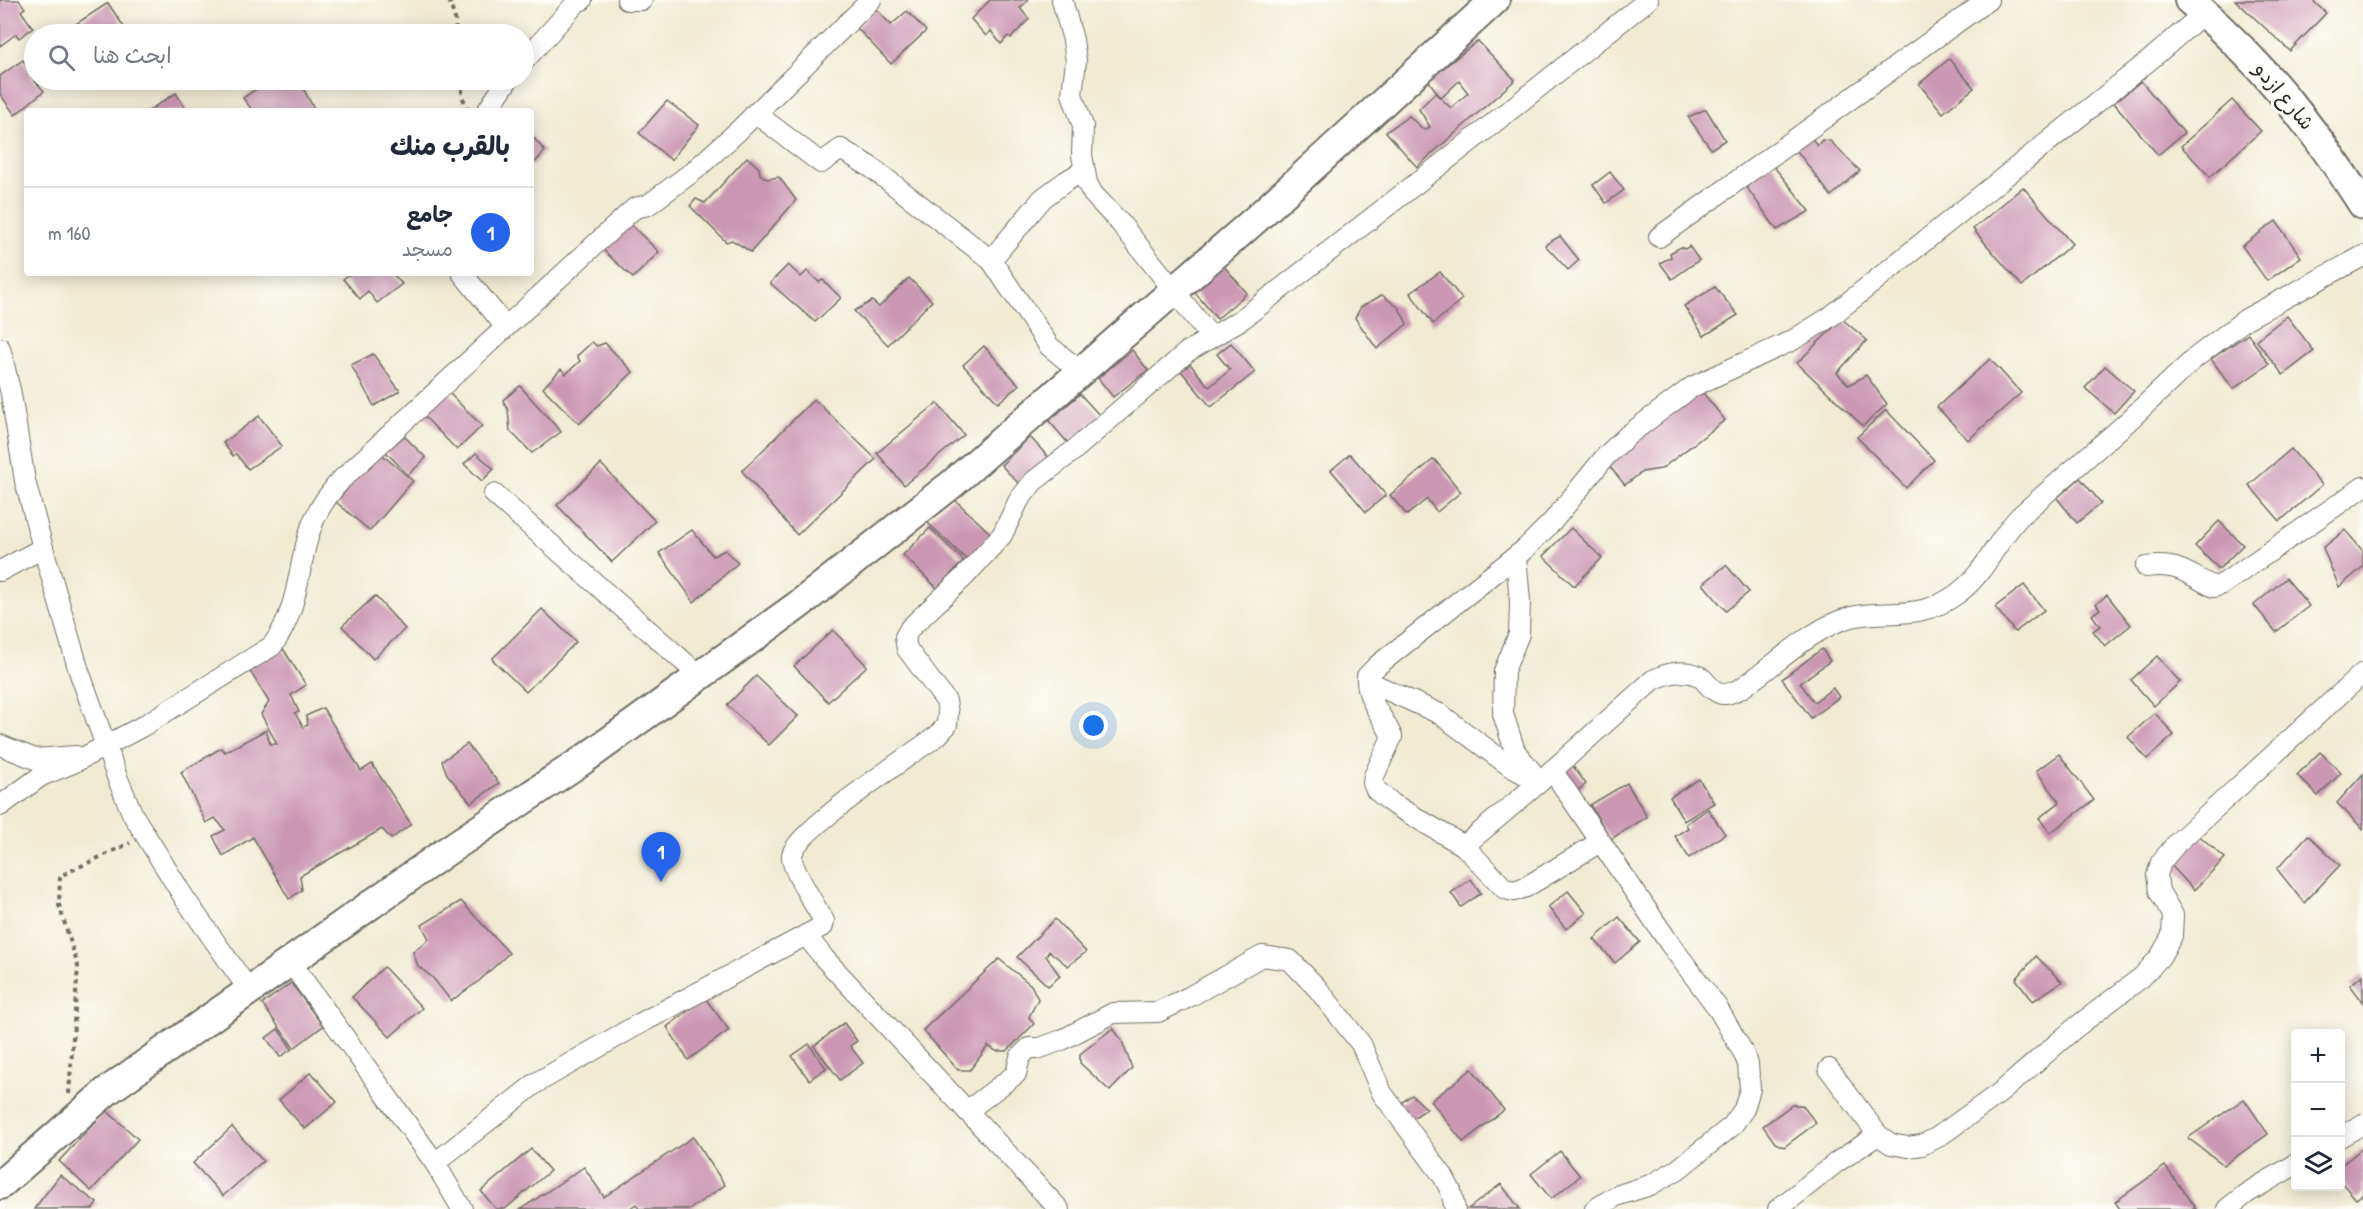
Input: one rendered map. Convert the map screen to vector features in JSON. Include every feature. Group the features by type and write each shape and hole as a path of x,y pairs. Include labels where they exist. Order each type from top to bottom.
{"street":[{"path":"534,50 578,1 582,0"},
{"path":"627,0 642,0"},
{"path":"0,806 41,776 106,746 199,693 272,645 283,630 291,613 313,522 325,497 388,434 628,214 635,208 648,205 695,170 871,0"},
{"path":"1062,0 1068,15 1075,50 1072,94 1083,126 1083,171 1093,194 1121,224 1210,337"},
{"path":"0,1185 107,1091 289,960 583,760 700,676 796,606 952,484 1174,291 1495,0"},
{"path":"435,1163 536,1083 639,1024 825,924 794,866 792,855 797,844 863,789 937,736 947,724 946,701 907,649 904,637 910,628 963,577 1002,535 1019,500 1034,481 1073,451 1187,352 1242,319 1648,0"},
{"path":"1659,237 1988,0"},
{"path":"1600,842 1526,887 1514,891 1505,889 1464,846 1393,804 1376,790 1373,783 1374,776 1392,737 1386,721 1373,705 1366,688 1367,676 1516,557 1553,521 1585,480 1628,435 1692,387 1793,340 1830,317 2151,59 2196,6"},
{"name":"شارع ازدو","path":"2196,6 2267,73 2313,129 2363,204"},
{"path":"489,108 501,90"},
{"path":"755,113 821,163 841,149 872,168 992,260 1049,346 1081,372"},
{"path":"992,260 1043,198 1083,171"},
{"path":"1464,846 1653,680 1666,674 1684,672 1700,676 1712,689 1720,694 1726,694 1740,689 1814,636 1838,622 1857,616 1925,611 1949,600 1975,580 1986,566 2005,532 2019,516 2125,424 2194,358 2246,319 2363,256"},
{"path":"464,276 505,326"},
{"path":"0,348 11,394 25,481 79,671 106,746 133,815 212,939 249,990"},
{"path":"2145,567 2161,565 2177,567 2214,587 2223,584 2363,487"},
{"path":"494,494 700,676"},
{"path":"0,571 43,548"},
{"path":"1516,557 1520,602 1518,634 1504,671 1503,714 1515,751 1546,776 1600,842 1670,944 1717,1007 1743,1052 1751,1076 1744,1109 1732,1126 1677,1170 1650,1185 1616,1196 1594,1209"},
{"path":"1829,1068 1878,1135 1891,1144 1908,1147 1922,1145 1938,1137 2001,1092 2075,1028 2142,977 2160,957 2172,936 2173,915 2159,891 2157,875 2161,862 2188,833 2363,673"},
{"path":"1367,681 1440,714 1511,767 1546,776"},
{"path":"0,745 35,759 87,756"},
{"path":"806,935 824,958 1059,1209"},
{"path":"967,1111 1016,1074 1020,1057 1029,1048 1040,1048 1062,1040 1113,1013 1158,1012 1262,957 1290,960 1317,988 1362,1044 1382,1093 1443,1176 1451,1191 1455,1209"},
{"path":"289,960 435,1163 462,1209"},
{"path":"2345,1134 2363,1124"},
{"path":"1778,1209 1837,1162 1878,1135"},
{"path":"2227,1209 2247,1193 2291,1166"}],"path":[{"path":"449,0 454,24"},
{"path":"462,90 468,108"},
{"path":"67,1125 78,966 59,905 60,876 146,835"}],"building":[{"path":"0,0 19,0 25,8 21,11 30,24 24,24 24,34 19,38 16,34 0,46"},
{"path":"990,0 1028,0 1020,8 1029,19 1011,38 1008,36 1001,44 991,31 986,36 971,19"},
{"path":"2235,0 2312,0 2326,13 2290,51"},
{"path":"108,3 122,24 76,24"},
{"path":"876,9 891,25 907,11 926,31 891,64 857,28"},
{"path":"1478,41 1515,80 1417,167 1386,132 1409,116 1424,130 1430,127 1419,109 1435,93 1451,108 1468,93 1459,81 1441,98 1428,80"},
{"path":"1949,59 1974,88 1943,113 1919,84"},
{"path":"23,60 24,90 44,91 15,115 0,94 0,76"},
{"path":"2141,81 2184,133 2158,155 2114,103"},
{"path":"255,90 304,90 313,108 251,108 243,98"},
{"path":"176,93 185,108 153,108"},
{"path":"2232,100 2261,131 2210,177 2181,146"},
{"path":"667,101 699,125 671,160 639,133"},
{"path":"1706,109 1725,140 1711,149 1688,117"},
{"path":"1811,136 1817,146 1822,140 1830,141 1860,171 1831,196 1794,147"},
{"path":"534,138 545,151 534,164"},
{"path":"747,157 759,168 760,174 767,179 779,177 796,200 751,252 732,240 726,242 690,206 696,199 705,203"},
{"path":"1771,163 1810,211 1777,230 1743,182"},
{"path":"1610,172 1624,190 1606,203 1593,185"},
{"path":"2023,187 2072,244 2022,286 1973,229"},
{"path":"2276,221 2301,257 2267,281 2242,246"},
{"path":"629,223 659,252 633,278 603,250"},
{"path":"1560,236 1579,260 1568,270 1545,245"},
{"path":"1689,246 1699,260 1672,279 1660,263 1671,257 1670,253 1681,247 1685,249"},
{"path":"1222,264 1247,293 1217,319 1192,289"},
{"path":"788,265 801,277 807,271 819,282 823,280 841,298 815,322 770,283"},
{"path":"1440,272 1462,299 1433,324 1410,293"},
{"path":"347,276 395,276 402,284 377,303 368,291 360,299 343,279"},
{"path":"909,278 932,301 888,345 854,311 872,301 879,307"},
{"path":"1715,287 1738,315 1704,336 1684,306"},
{"path":"1382,295 1399,308 1407,324 1377,349 1355,318 1361,307"},
{"path":"2287,316 2314,351 2283,375 2256,340"},
{"path":"1842,319 1867,340 1837,373 1849,385 1866,375 1887,404 1863,426 1797,363"},
{"path":"2248,334 2269,364 2233,389 2211,359"},
{"path":"592,342 597,346 605,343 633,372 579,424 543,388 561,369 566,374 580,361 577,356"},
{"path":"1231,343 1255,372 1211,407 1181,371 1190,364 1209,387 1230,370 1217,354"},
{"path":"984,346 1019,385 998,403 963,365"},
{"path":"1132,350 1148,370 1113,397 1098,378"},
{"path":"373,354 400,391 374,406 351,365"},
{"path":"1990,359 2021,393 1968,440 1937,407"},
{"path":"2105,366 2134,391 2114,413 2085,388"},
{"path":"520,386 561,432 532,453 510,431 508,410 503,400"},
{"path":"1699,388 1725,420 1661,469 1642,472 1625,485 1606,462"},
{"path":"446,390 482,426 457,450 422,414"},
{"path":"1080,394 1100,416 1068,443 1049,421"},
{"path":"814,399 876,459 797,535 742,471"},
{"path":"937,403 964,435 904,485 877,453"},
{"path":"1886,410 1934,460 1906,488 1857,437"},
{"path":"259,416 282,446 248,469 236,454 233,456 223,443"},
{"path":"404,436 426,458 408,475 386,452"},
{"path":"1030,437 1049,458 1020,485 1001,465"},
{"path":"2291,449 2322,485 2280,521 2249,485"},
{"path":"379,452 413,481 370,531 336,502"},
{"path":"476,453 494,469 482,481 464,464"},
{"path":"1350,454 1386,495 1366,512 1331,470"},
{"path":"1434,459 1461,492 1437,512 1427,499 1407,515 1390,495"},
{"path":"601,464 655,521 612,562 557,505"},
{"path":"2080,478 2101,503 2077,523 2057,498"},
{"path":"952,497 991,534 967,560 927,522"},
{"path":"2219,521 2243,545 2219,569 2195,546"},
{"path":"930,528 964,561 937,588 903,555"},
{"path":"1571,528 1602,558 1574,586 1543,556"},
{"path":"692,530 713,556 725,550 738,563 694,602 659,553"},
{"path":"2345,530 2363,551 2363,567 2339,587 2323,548"},
{"path":"1726,565 1749,592 1726,611 1703,584"},
{"path":"2286,578 2309,606 2276,632 2254,605"},
{"path":"2024,585 2044,610 2015,632 1995,607"},
{"path":"2107,595 2131,625 2105,646 2093,631 2100,626 2092,615 2100,609 2096,604"},
{"path":"375,596 405,629 373,659 342,626"},
{"path":"542,609 576,642 526,692 492,659"},
{"path":"833,630 867,666 828,702 794,666"},
{"path":"282,647 306,685 291,695 299,712 295,713 303,727 308,725 306,716 323,708 361,771 372,764 411,824 391,839 382,829 300,876 302,890 289,899 253,837 223,856 213,836 225,830 215,818 206,823 181,772 221,748 225,752 266,730 270,744 277,744 261,714 269,702 248,668"},
{"path":"1822,649 1830,661 1800,683 1814,702 1833,688 1839,697 1811,718 1782,679"},
{"path":"2157,656 2180,682 2154,706 2131,680"},
{"path":"756,676 798,716 769,745 727,705"},
{"path":"2155,713 2174,735 2147,759 2128,737"},
{"path":"467,744 499,783 471,803 447,774 442,761"},
{"path":"2320,752 2341,773 2318,796 2297,775"},
{"path":"2059,754 2094,800 2050,833 2039,818 2060,802 2036,771"},
{"path":"1573,766 1586,784 1576,792 1562,774"},
{"path":"2363,774 2363,829 2337,803"},
{"path":"1699,779 1714,803 1684,821 1670,797"},
{"path":"1627,783 1647,817 1611,839 1590,805"},
{"path":"1708,809 1725,834 1689,858 1675,836 1688,828 1686,824"},
{"path":"2196,833 2225,858 2194,890 2169,863"},
{"path":"2308,835 2340,865 2304,903 2277,869"},
{"path":"1471,879 1481,893 1461,907 1451,893"},
{"path":"1568,891 1586,913 1566,929 1548,907"},
{"path":"461,901 509,953 479,981 451,1001 433,978 418,966 413,952 429,939 422,925"},
{"path":"1619,917 1640,942 1615,963 1594,939"},
{"path":"1055,919 1086,952 1068,966 1049,951 1046,956 1060,976 1048,986 1017,957"},
{"path":"2036,956 2062,982 2033,1001 2016,979"},
{"path":"999,959 1031,985 1038,999 1029,1017 1034,1024 1007,1051 996,1051 988,1046 970,1070 958,1070 923,1030"},
{"path":"384,967 422,1008 390,1037 352,997"},
{"path":"2363,975 2363,1002 2350,985"},
{"path":"291,983 323,1026 294,1048 262,1004"},
{"path":"705,998 729,1030 688,1060 667,1027"},
{"path":"844,1023 857,1041 850,1046 863,1063 840,1080 814,1046"},
{"path":"1113,1028 1122,1041 1132,1068 1110,1091 1080,1063 1080,1054"},
{"path":"278,1029 292,1049 280,1057 266,1038"},
{"path":"809,1044 826,1068 809,1080 792,1056"},
{"path":"1472,1069 1504,1110 1463,1142 1431,1101"},
{"path":"311,1072 337,1102 305,1129 279,1100"},
{"path":"1412,1095 1427,1109 1407,1122 1397,1106"},
{"path":"2244,1099 2268,1134 2224,1165 2188,1138"},
{"path":"1792,1105 1802,1105 1816,1123 1784,1147 1775,1143 1763,1126"},
{"path":"106,1110 138,1139 91,1191 59,1161"},
{"path":"232,1127 263,1161 223,1196 193,1163"},
{"path":"693,1137 725,1185 690,1209 639,1209 636,1204 629,1209 521,1209 584,1167 604,1197"},
{"path":"2363,1148 2363,1194 2356,1199 2345,1187 2345,1162"},
{"path":"531,1149 550,1171 505,1209 496,1209 481,1191"},
{"path":"1560,1151 1580,1176 1551,1199 1531,1174"},
{"path":"2165,1166 2196,1209 2120,1209 2115,1202"},
{"path":"60,1175 97,1203 93,1209 34,1209"},
{"path":"1501,1184 1520,1209 1468,1209"}],"place":[{"name":"جامع","path":"661,882"}]}
